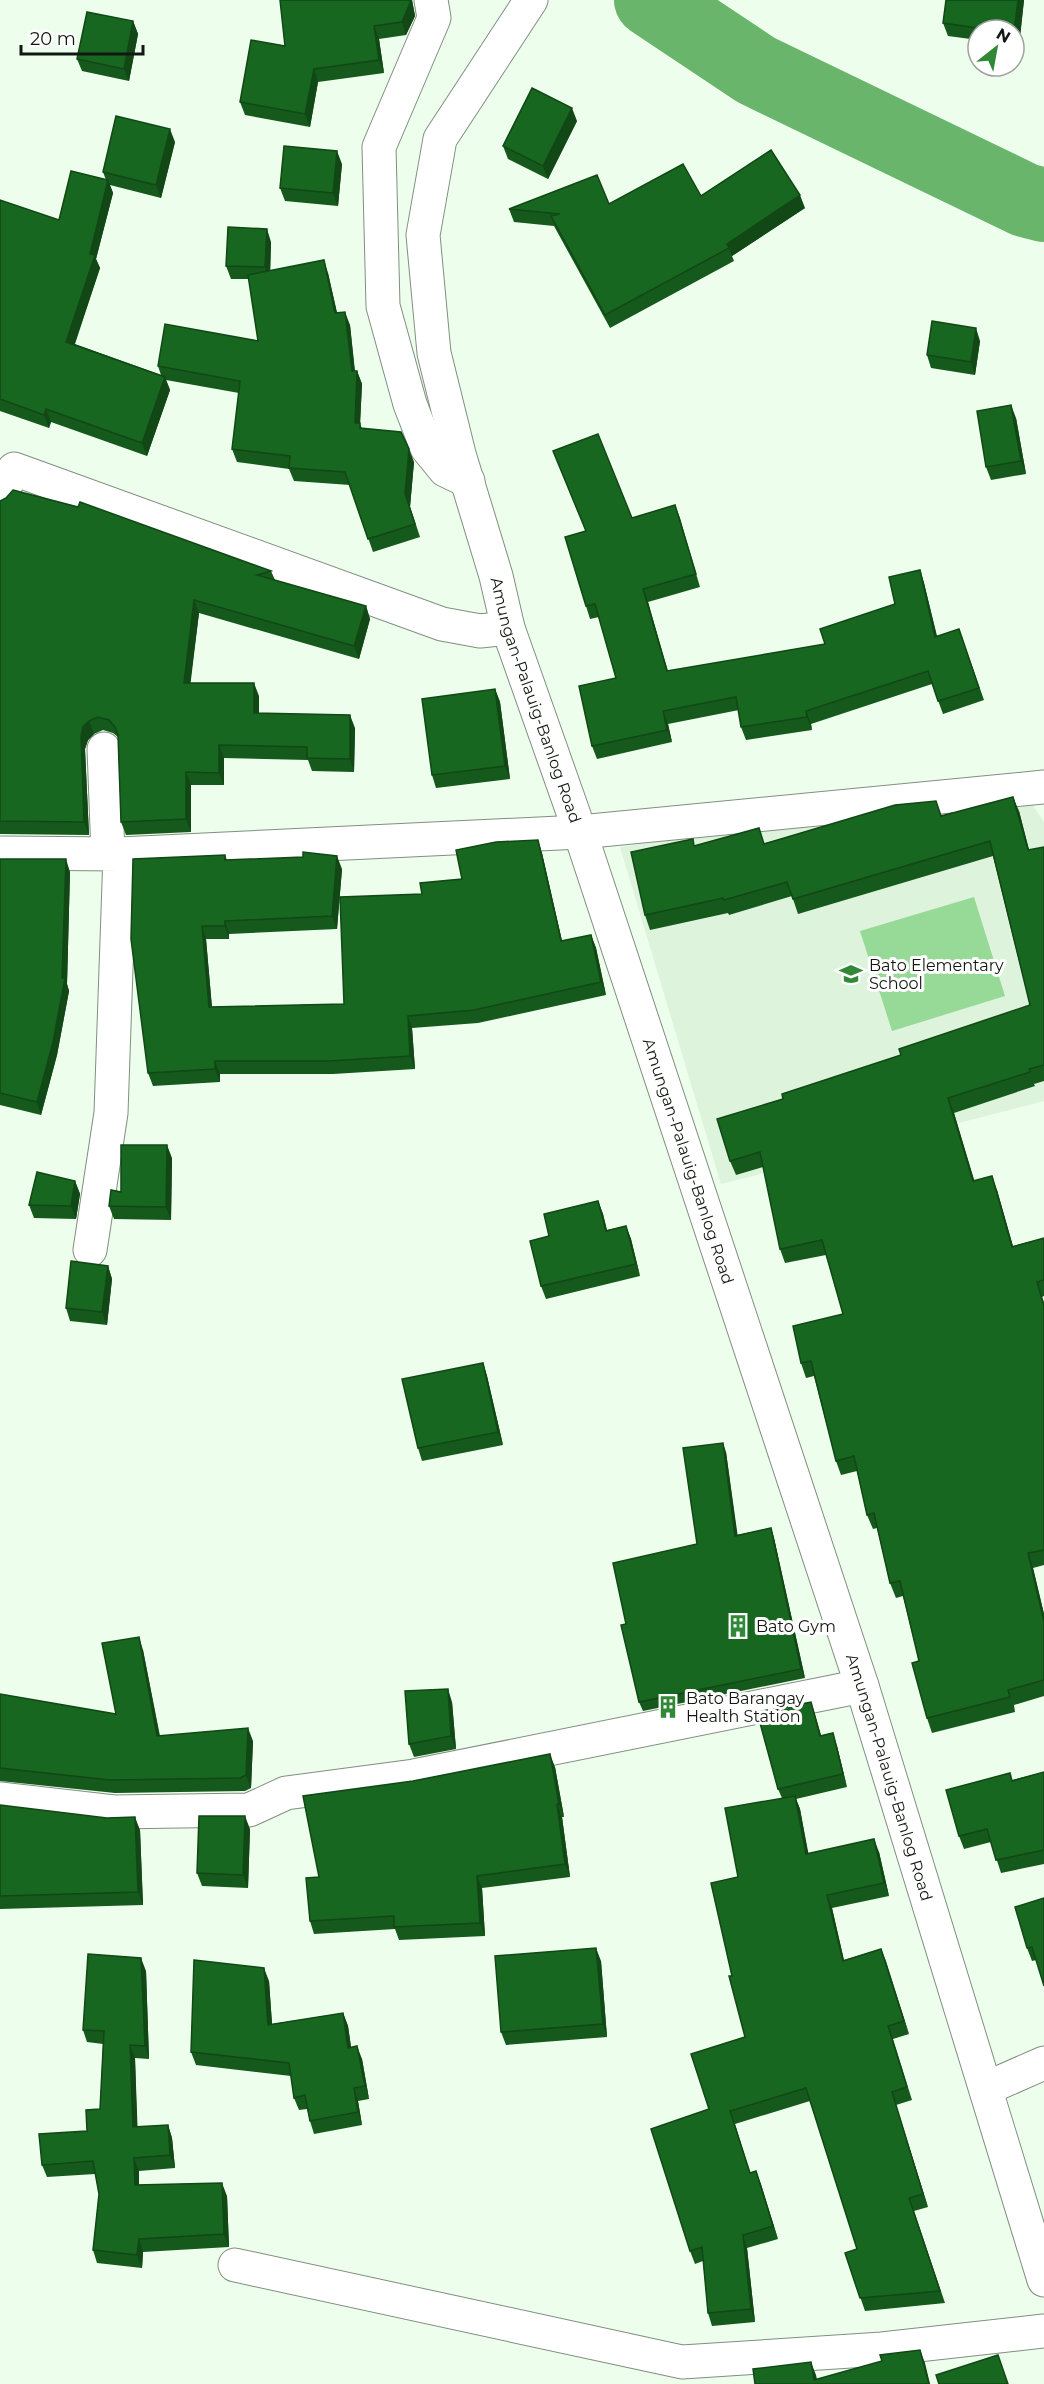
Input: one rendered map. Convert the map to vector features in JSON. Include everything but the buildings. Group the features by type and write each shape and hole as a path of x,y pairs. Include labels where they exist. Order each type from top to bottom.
{"street":[{"path":"431,0 434,18 379,147 383,306 410,404 427,448 445,470 468,481"},
{"name":"Amungan-Palauig-Banlog Road","path":"531,0 440,140 423,235 434,353 496,576 508,628 580,832 862,1686 1044,2280"},
{"path":"0,496 14,468 442,624 480,631 508,628"},
{"path":"90,1250 111,1113 114,854 104,749"},
{"path":"0,853 114,854 580,832 1044,787"},
{"path":"0,1799 114,1812 249,1810 286,1793 414,1776 862,1686"},
{"path":"987,2088 1044,2063"},
{"path":"235,2265 682,2362 882,2349 1044,2331"}],"shaded area":[{"name":"Bato Elementary School","path":"1025,793 1044,822 1044,1101 721,1184 620,847"}],"green space":[{"path":"974,897 1005,996 892,1031 860,931"}],"waterway":[{"path":"651,0 756,70 1025,200 1044,205"}],"place":[{"name":"Bato Elementary School","path":"851,974"},
{"name":"Bato Gym","path":"738,1626"},
{"name":"Bato Barangay Health Station","path":"668,1707"}]}
